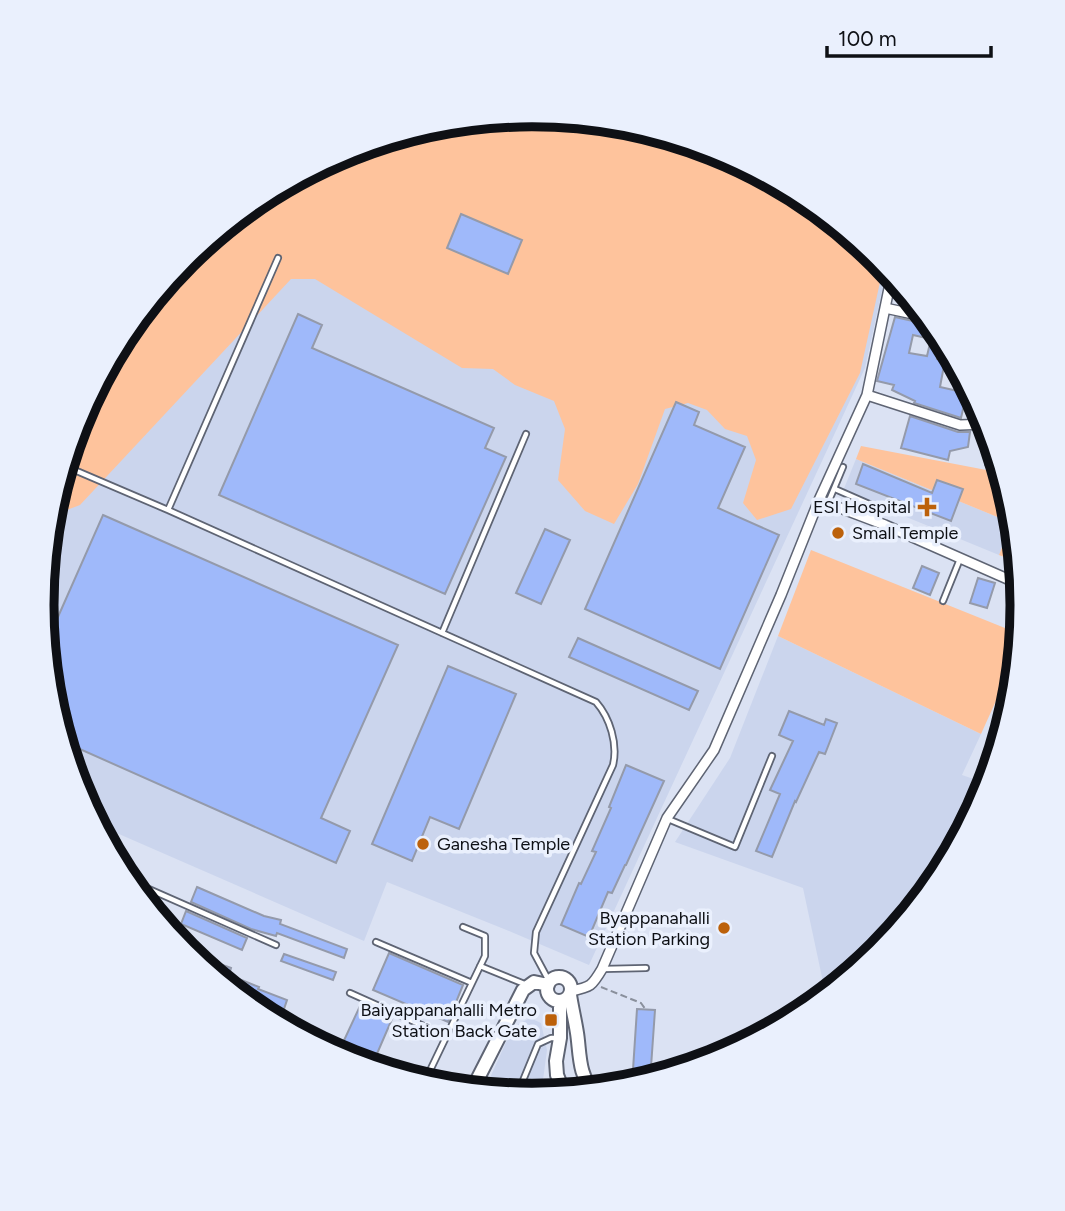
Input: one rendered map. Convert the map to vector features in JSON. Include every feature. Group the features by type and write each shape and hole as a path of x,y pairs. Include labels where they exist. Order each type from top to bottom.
{"main road":[{"path":"560,1083 556,1061 570,984 564,978 556,977 549,984 548,993 556,1000 567,996"},
{"path":"477,1081 523,990 534,982 549,984"},
{"path":"567,996 578,1037 580,1060 587,1081"}],"street":[{"path":"567,996 593,984 602,969 667,818 714,750 867,395 889,287"},
{"path":"885,308 912,314"},
{"path":"867,395 960,425 975,424"},
{"path":"823,502 885,524 1010,580"}],"lane":[{"path":"168,510 278,258"},
{"path":"442,633 526,434"},
{"path":"823,502 835,489 844,467"},
{"path":"75,470 596,702 609,723 615,754 613,765 536,932 534,953 549,984"},
{"path":"835,489 876,507"},
{"path":"943,601 961,558"},
{"path":"667,818 735,847 772,756"},
{"path":"147,888 276,945"},
{"path":"429,1072 485,956 485,936 463,927"},
{"path":"376,942 472,983"},
{"path":"480,966 528,985"},
{"path":"602,969 646,968"},
{"path":"350,993 446,1036"},
{"path":"522,1084 538,1044 551,1038 560,1038"}],"path":[{"path":"593,984 641,1003 646,1010"}],"shaded area":[{"path":"532,127 595,131 656,144 716,164 772,191 824,226 881,278 860,373 791,509 757,520 743,503 756,460 747,436 725,429 707,410 688,403 665,409 638,484 614,524 585,511 558,480 565,429 554,401 515,385 493,369 462,368 315,279 291,279 80,505 63,511 91,422 118,366 153,314 173,290 194,267 241,226 293,191 349,164 409,144 470,131"},
{"path":"501,128 595,131 626,136 686,153 772,191 824,226 884,281 865,368 589,965 387,882 364,941 111,830 91,789 63,699 55,637 55,574 63,512 80,452 118,366 153,314 173,290 194,267 241,226 293,191 321,177 349,164 409,144 439,136"},
{"path":"861,446 991,471 1003,519 856,459"},
{"name":"ESI Hospital","path":"856,459 1003,519 1006,537 999,555 843,491"},
{"path":"1006,537 1009,559 999,555"},
{"path":"811,550 1010,630 1005,681 981,734 778,636"},
{"path":"778,636 981,734 962,775 977,780 947,845 912,897 892,921 871,944 824,985 803,888 675,842 730,758"},
{"path":"530,1018 541,1023 547,1050 543,1084 488,1082 513,1027"}],"building":[{"path":"461,214 522,240 508,274 447,248"},
{"path":"298,314 322,325 312,348 494,428 485,448 506,457 445,594 219,495"},
{"path":"895,317 918,322 929,339 913,335 909,353 927,356 931,341 939,353 937,359 945,362 940,387 958,391 958,389 967,406 964,405 961,418 914,403 915,401 892,390 894,385 877,381"},
{"path":"676,402 699,412 694,425 745,447 718,508 779,535 720,669 585,609"},
{"path":"910,416 958,432 970,432 968,447 950,451 948,460 901,448"},
{"path":"863,464 932,493 937,480 963,489 951,521 856,484"},
{"path":"103,515 398,645 321,818 350,831 336,863 77,748 63,699 55,625"},
{"path":"545,529 570,540 541,604 516,593"},
{"path":"922,566 939,573 930,595 913,588"},
{"path":"978,578 995,583 987,608 970,603"},
{"path":"578,638 698,691 689,710 569,657"},
{"path":"448,666 516,694 459,829 430,817 412,861 372,844"},
{"path":"789,711 824,725 826,719 837,723 825,754 819,752 795,801 772,857 756,851 780,794 770,790 793,741 779,735"},
{"path":"626,765 664,781 612,893 608,892 589,937 561,925 596,852 592,851"},
{"path":"197,887 264,916 281,920 280,924 347,949 344,958 277,933 276,936 251,929 191,902"},
{"path":"186,911 247,938 242,950 181,924"},
{"path":"389,953 463,985 448,1022 373,990"},
{"path":"284,954 336,972 333,980 281,961"},
{"path":"214,962 231,968 229,975"},
{"path":"229,975 259,987 258,989 287,1000 283,1013"},
{"path":"360,1006 392,1019 376,1056 383,1059 342,1044"},
{"path":"637,1009 655,1010 651,1067 655,1067 633,1073"}],"place":[{"name":"ESI Hospital","path":"927,507"},
{"name":"Small Temple","path":"838,533"},
{"name":"Ganesha Temple","path":"423,844"},
{"name":"Byappanahalli Station Parking","path":"724,928"},
{"name":"Baiyappanahalli Metro Station Back Gate","path":"551,1020"}]}
